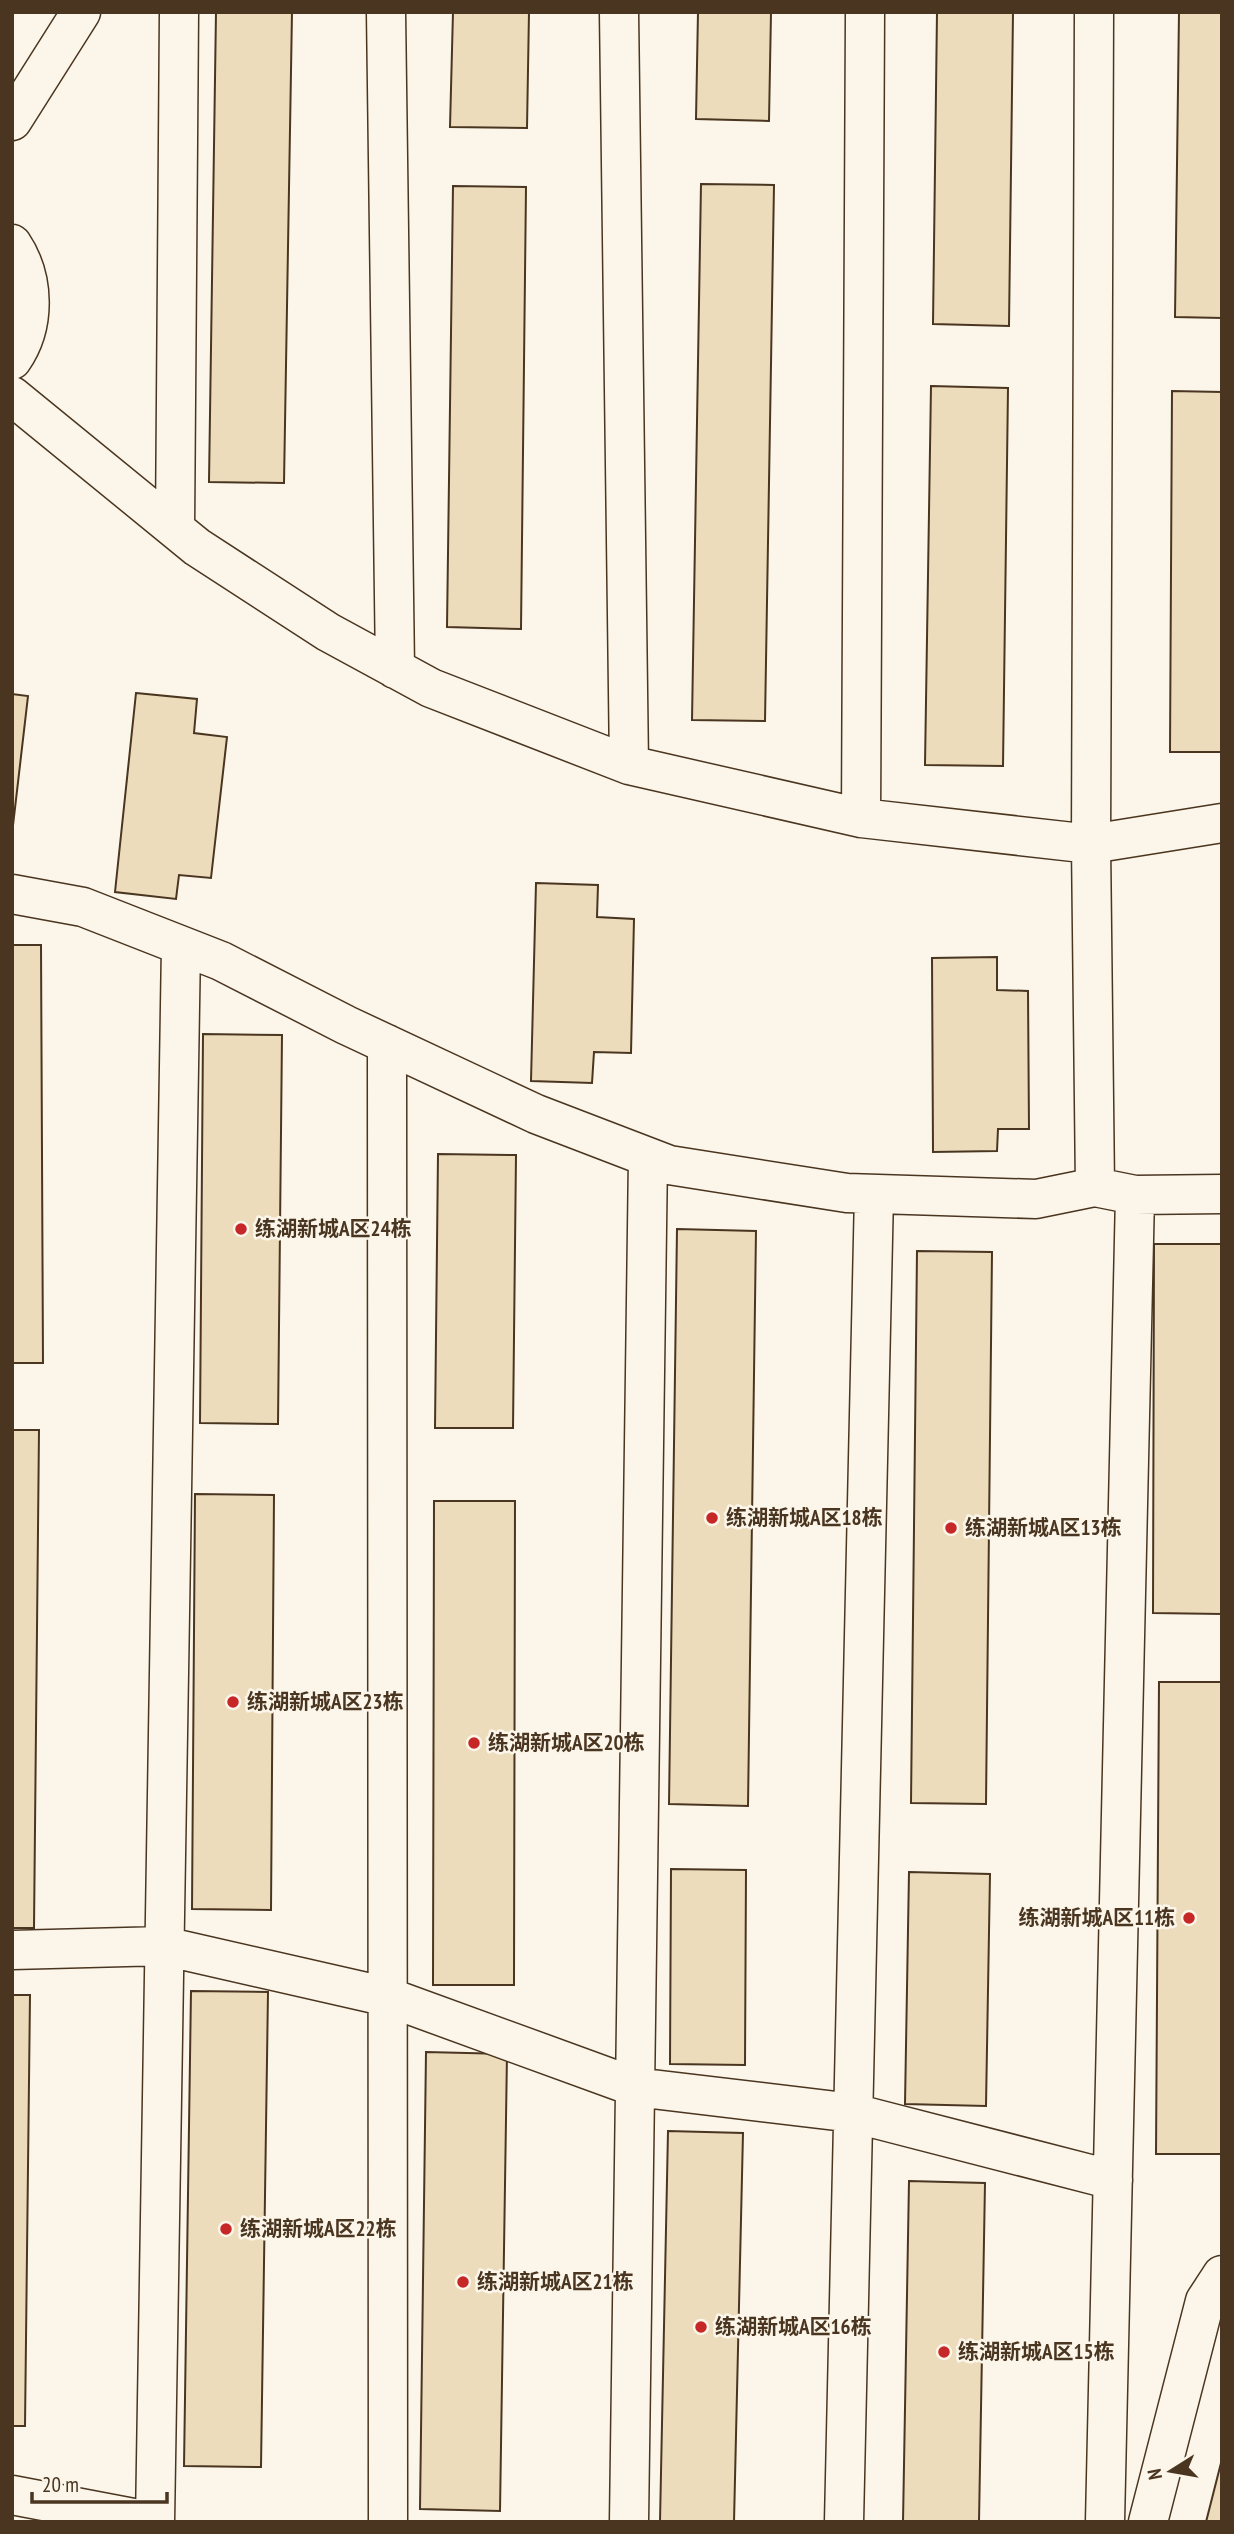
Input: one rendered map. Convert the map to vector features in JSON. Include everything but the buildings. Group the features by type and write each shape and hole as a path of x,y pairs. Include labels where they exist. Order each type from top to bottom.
{"street":[{"path":"12,121 81,12"},
{"path":"175,529 179,12"},
{"path":"386,12 395,669"},
{"path":"619,12 629,765"},
{"path":"861,818 865,12"},
{"path":"1094,12 1091,844 1095,1186"},
{"path":"12,244 22,259 31,302 22,346 12,360"},
{"path":"12,396 197,547 328,632 431,688 629,765 861,818 1091,844 1222,823"},
{"path":"12,894 83,907 221,961 387,1044 536,1114 669,1164 847,1193 1036,1199 1095,1186 1135,1195 1222,1194"},
{"path":"12,2495 154,2522 181,946"},
{"path":"387,1044 388,2522"},
{"path":"629,2522 648,1157"},
{"path":"844,2522 874,1194"},
{"path":"1105,2522 1135,1195"},
{"path":"12,1950 164,1946 388,1997 635,2087 853,2113 1112,2180"},
{"path":"1148,2522 1205,2301 1222,2275"}],"place":[{"name":"练湖新城A区24栋","path":"241,1229"},
{"name":"练湖新城A区18栋","path":"712,1518"},
{"name":"练湖新城A区13栋","path":"951,1528"},
{"name":"练湖新城A区23栋","path":"233,1702"},
{"name":"练湖新城A区20栋","path":"474,1743"},
{"name":"练湖新城A区11栋","path":"1189,1918"},
{"name":"练湖新城A区22栋","path":"226,2229"},
{"name":"练湖新城A区21栋","path":"463,2282"},
{"name":"练湖新城A区16栋","path":"701,2327"},
{"name":"练湖新城A区15栋","path":"944,2352"}]}
